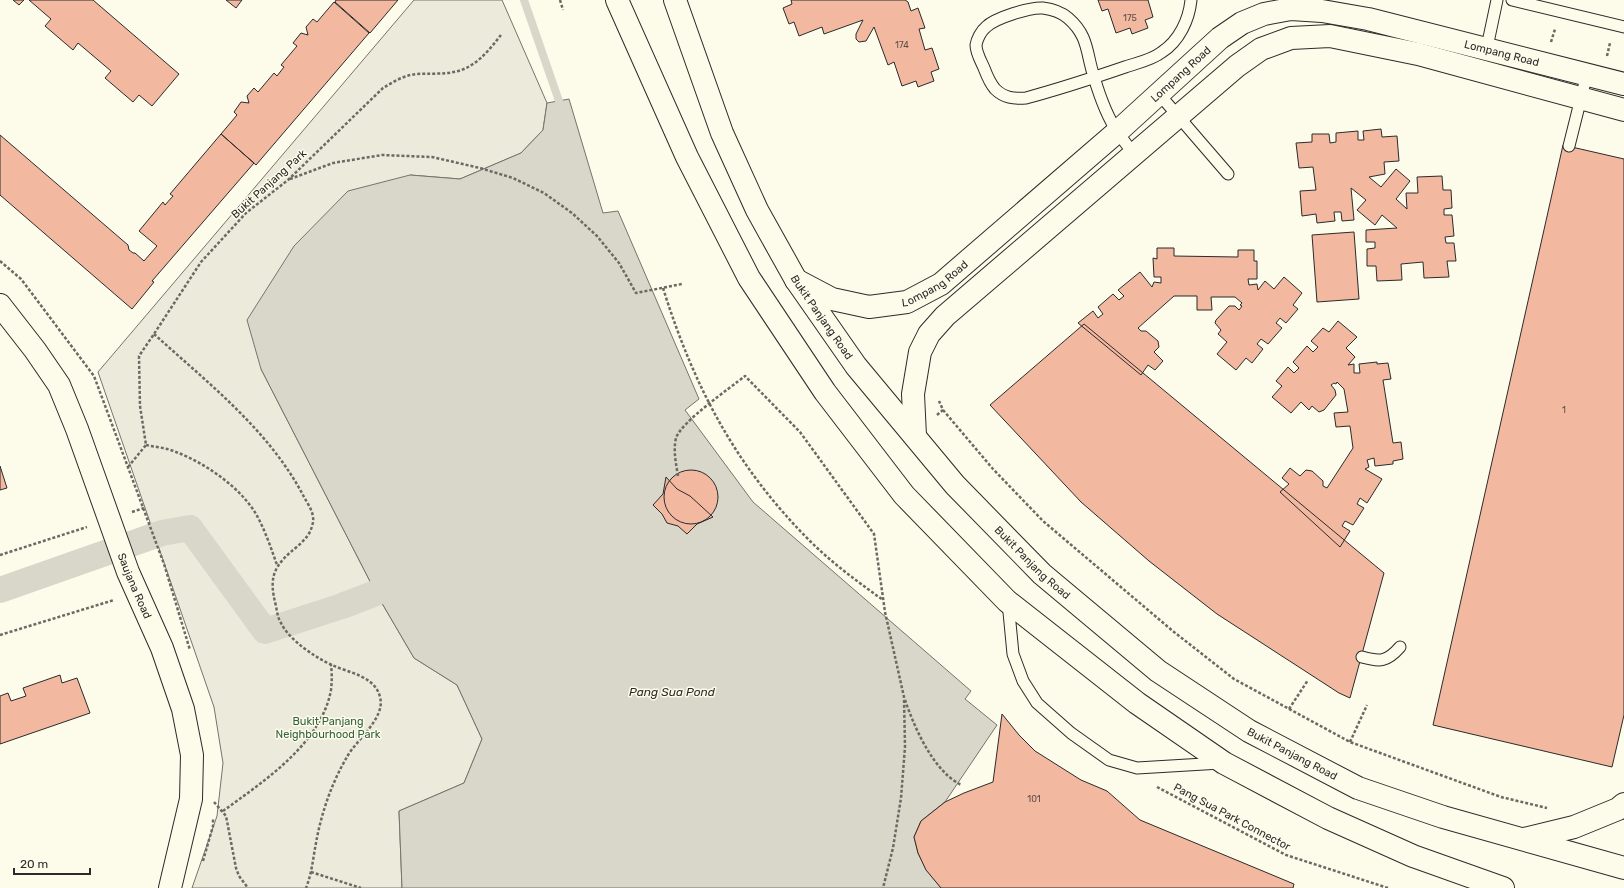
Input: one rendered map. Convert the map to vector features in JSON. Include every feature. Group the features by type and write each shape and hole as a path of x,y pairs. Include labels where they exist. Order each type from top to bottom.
{"main road":[{"path":"616,0 687,158 749,278 825,392 904,495 1007,601 1137,703 1224,763 1328,818 1413,856 1498,887"},
{"name":"Bukit Panjang Road","path":"675,0 722,133 758,210 796,280 856,366 915,435 955,485 1042,574 1158,671 1249,731 1358,788 1443,817 1624,868"},
{"name":"Lompang Road","path":"796,280 832,299 869,307 907,302 941,284 1118,132 1220,38 1242,23 1264,14 1292,9 1322,11 1368,19 1624,84"},
{"path":"915,435 913,394 920,352 929,334 945,316 1237,66 1262,49 1291,38 1330,36 1418,54 1624,110"},
{"name":"Saujana Road","path":"0,305 35,350 59,385 77,429 128,572 162,648 183,709 192,755 191,799 170,888"},
{"path":"1522,839 1574,827 1624,804"}],"lane":[{"path":"1134,154 1118,132 1094,77 1085,39 1077,26 1066,16 1054,10 1042,8 1028,9 995,21 986,26 980,34 976,45 978,55 991,85 998,92 1007,97 1017,99 1026,98 1094,77 1151,58 1163,52 1180,34 1191,0"},
{"path":"1482,72 1495,0"},
{"path":"1512,0 1624,27"},
{"path":"1569,146 1587,74"},
{"path":"1159,94 1228,174"},
{"path":"1007,601 1013,654 1023,681 1037,703 1071,733 1109,760 1137,768 1224,763"},
{"path":"1362,657 1374,660 1384,660 1393,655 1400,646"}],"path":[{"path":"560,0 563,10"},
{"path":"1550,44 1554,31"},
{"name":"Bukit Panjang Park","path":"146,445 140,406 139,356 201,262 246,213 288,180 383,88 398,79 416,74 434,75 454,73 473,64 501,35"},
{"path":"1608,53 1611,39"},
{"path":"288,180 334,163 382,155 432,157 480,168 513,178 544,194 566,209 597,236 619,263 636,293 682,284"},
{"path":"0,261 21,279 94,376 164,564"},
{"path":"663,288 684,351 709,405 746,466 789,519 833,562 883,601"},
{"path":"154,334 254,428 282,460 312,512 313,524 307,538 283,558 277,566 272,588 281,624 290,636 301,646 332,665 368,680 378,691 381,699 379,712 349,753 337,777 316,843 311,872 306,888"},
{"path":"678,476 674,453 677,437 681,430 697,414 745,376 800,432 874,534 885,612 904,697 914,723 927,747 946,774 961,786"},
{"path":"938,400 943,410 994,469 1043,521 1174,632 1234,679 1350,742 1501,797 1554,810"},
{"path":"915,435 943,410"},
{"path":"128,467 146,445 176,452 223,478 248,504 255,514 267,539 277,566"},
{"path":"0,555 88,527"},
{"path":"0,636 114,600 117,607"},
{"path":"223,811 275,772 313,730 322,716 330,691 332,665"},
{"path":"1289,709 1308,680"},
{"path":"883,888 893,848 901,798 905,747 904,697"},
{"path":"1350,742 1368,705"},
{"name":"Pang Sua Park Connector","path":"1151,784 1286,855 1388,888"},
{"path":"191,799 207,798 213,800 223,811 229,826 236,868 239,876 248,888"},
{"path":"311,872 361,888"}],"green space":[{"name":"Bukit Panjang Neighbourhood Park","path":"414,0 502,0 547,103 543,130 521,153 460,179 410,175 261,369 376,593 414,658 457,685 482,739 464,783 399,811 402,888 192,888 217,816 223,763 214,707 98,372"}],"water":[{"name":"Pang Sua Pond","path":"569,99 603,213 618,211 699,399 685,410 753,502 971,691 965,699 997,725 945,802 921,821 914,837 918,853 926,869 941,888 402,888 399,811 464,783 482,739 457,685 414,658 376,593 261,369 247,320 294,246 348,191 410,175 460,179 521,153 543,130 547,103"}],"building":[{"path":"13,0 24,0 19,5"},
{"path":"29,0 93,0 179,74 152,106 139,95 133,102 105,78 111,71 78,43 73,50 45,26 51,19"},
{"path":"226,0 242,0 236,8"},
{"path":"336,0 398,0 370,33 335,2"},
{"path":"791,0 905,0 908,2 911,11 918,8 925,28 919,29 925,50 932,48 939,69 931,72 934,81 918,87 916,81 902,86 894,62 888,65 874,27 866,41 859,42 856,39 856,34 863,20 824,34 822,27 799,36 794,22 789,24 783,8 792,4"},
{"path":"1098,0 1148,0 1153,17 1145,20 1148,28 1132,34 1130,28 1116,33 1108,9 1102,11"},
{"path":"334,2 369,33 256,165 221,134 237,115 234,112 241,102 249,103 247,96 254,88 258,92 274,73 277,76 284,67 281,65 297,46 293,43 301,33 308,35 306,27 313,19 317,22"},
{"path":"1381,129 1382,137 1397,136 1399,161 1384,162 1385,174 1369,177 1381,187 1396,169 1410,181 1396,199 1407,209 1406,193 1418,193 1417,177 1442,176 1443,190 1451,190 1452,208 1444,209 1444,215 1452,215 1454,236 1445,237 1446,243 1454,243 1456,261 1447,261 1449,277 1424,278 1423,262 1401,264 1402,280 1377,281 1376,266 1367,266 1367,249 1375,248 1375,242 1366,242 1366,230 1397,228 1382,215 1375,225 1357,210 1366,200 1351,188 1354,220 1342,221 1341,212 1334,212 1335,221 1317,223 1316,214 1302,216 1300,191 1316,190 1313,167 1299,168 1296,143 1312,142 1312,134 1329,134 1330,143 1336,142 1336,133 1358,131 1358,140 1364,140 1363,131"},
{"path":"221,134 254,163 152,281 154,282 132,309 0,195 0,135 128,245 129,250 144,261 157,246 139,231 163,202 165,205 173,196 170,194"},
{"path":"1563,145 1624,159 1624,715 1612,767 1433,725"},
{"path":"1354,232 1359,299 1317,302 1312,235"},
{"path":"1157,248 1174,248 1174,256 1238,257 1238,250 1254,250 1254,261 1257,261 1257,279 1248,279 1249,285 1257,284 1258,290 1265,281 1274,289 1284,277 1302,293 1293,305 1298,309 1286,323 1280,318 1276,323 1282,328 1268,344 1261,339 1257,344 1263,349 1252,363 1246,358 1236,370 1217,354 1227,342 1218,334 1221,330 1215,323 1229,306 1235,306 1239,310 1242,303 1235,297 1211,297 1212,310 1197,310 1197,296 1174,296 1138,328 1141,331 1146,331 1158,341 1159,347 1154,352 1163,361 1155,370 1148,365 1141,375 1078,323 1093,311 1098,318 1103,314 1098,307 1113,294 1119,300 1124,296 1118,290 1140,272 1152,287 1154,282 1161,283 1161,277 1154,277 1153,258 1157,259"},
{"path":"1338,321 1357,337 1346,348 1355,357 1348,365 1354,364 1354,373 1360,373 1359,364 1377,362 1377,364 1388,363 1391,379 1383,380 1393,443 1401,442 1403,459 1393,461 1393,464 1375,466 1374,458 1367,460 1369,467 1365,469 1382,479 1367,503 1360,498 1357,504 1364,508 1353,525 1345,521 1342,526 1350,531 1340,547 1280,492 1289,484 1282,478 1290,468 1300,476 1306,470 1312,471 1323,481 1323,486 1327,488 1353,448 1350,426 1336,427 1334,413 1348,412 1344,389 1337,382 1336,384 1334,383 1331,385 1335,390 1336,395 1324,410 1319,412 1312,406 1309,410 1301,402 1291,413 1272,397 1282,386 1276,381 1288,367 1294,373 1299,368 1293,362 1307,346 1313,352 1318,347 1311,341 1323,328 1329,332"},
{"path":"1084,324 1384,573 1350,698 1339,693 1217,614 1149,561 1081,502 990,405"},
{"path":"0,466 7,488 0,490"},
{"path":"691,470 701,472 710,478 716,487 718,497 716,507 710,516 701,522 691,524 681,522 672,516 666,507 664,497 666,487 672,478 681,472"},
{"path":"666,477 677,489 690,496 713,517 697,524 687,534 678,526 667,523 662,514 653,505 663,494"},
{"path":"60,675 62,683 77,678 90,713 0,744 0,696 8,693 11,701 26,696 23,688"},
{"path":"1002,714 1019,735 1035,751 1081,780 1107,791 1140,820 1294,884 1293,888 941,888 926,870 918,853 914,837 921,821 945,802 993,782"}],"waterway":[{"path":"524,0 559,101"},
{"path":"0,590 162,533 190,528 265,631 342,606 376,593"}]}
